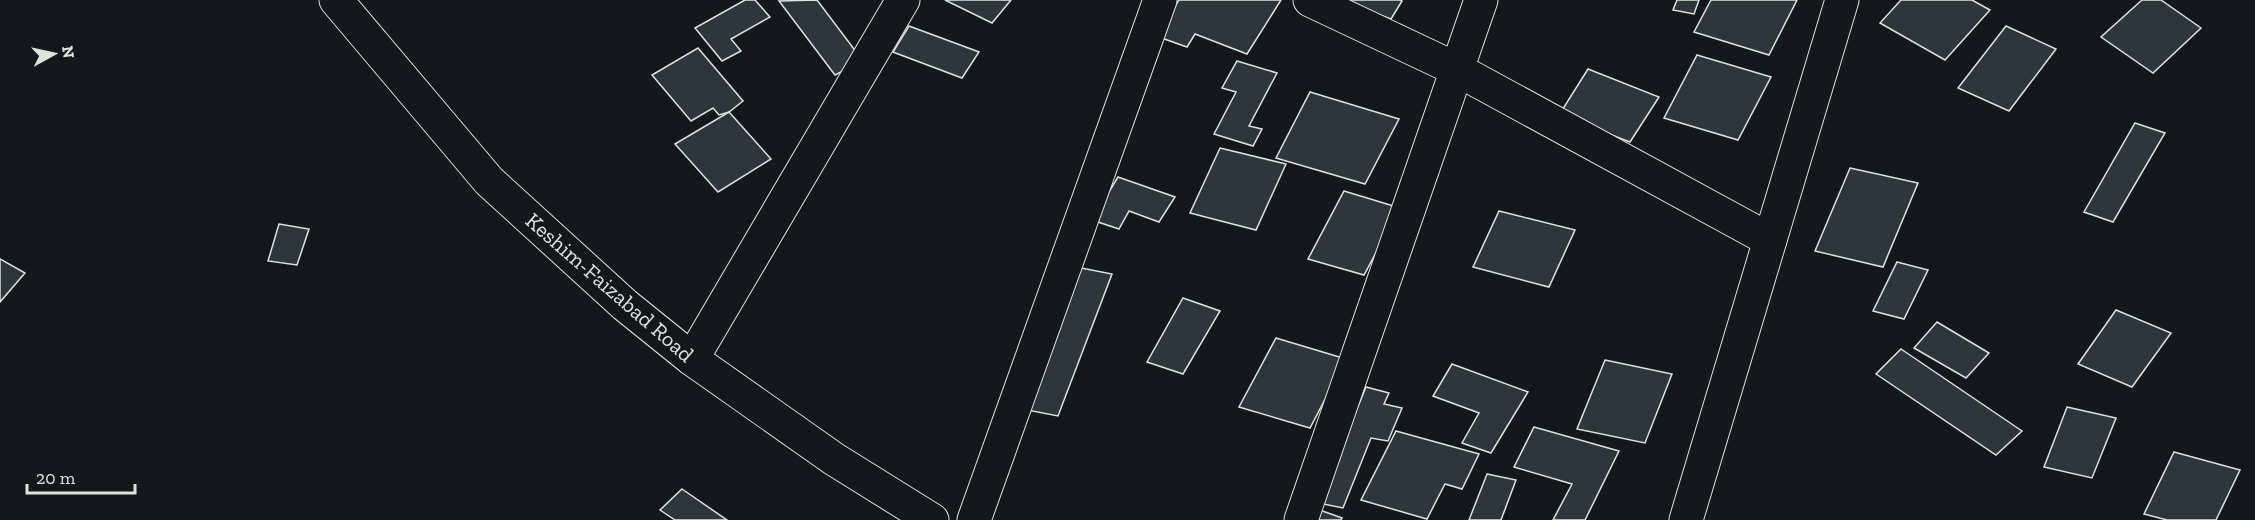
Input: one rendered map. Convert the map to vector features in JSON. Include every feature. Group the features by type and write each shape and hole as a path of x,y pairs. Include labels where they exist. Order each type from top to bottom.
{"street":[{"name":"Keshim-Faizabad Road","path":"336,0 489,181 625,305 692,359 834,459 932,520"},
{"path":"692,359 903,0"},
{"path":"974,520 1160,0"},
{"path":"1310,0 1456,69 1770,240"},
{"path":"1301,520 1480,0"},
{"path":"1686,520 1842,0"}],"building":[{"path":"745,0 755,0 770,17 731,39 741,51 722,61 695,28"},
{"path":"817,0 863,61 835,75 779,1"},
{"path":"945,0 1011,0 992,23"},
{"path":"1179,0 1281,0 1247,54 1195,34 1187,47 1156,36"},
{"path":"1337,0 1400,0 1402,1 1391,19"},
{"path":"1677,0 1699,0 1694,14 1673,10"},
{"path":"1711,0 1797,0 1769,55 1694,32"},
{"path":"1901,0 1972,0 1990,10 1945,60 1880,23"},
{"path":"2142,0 2161,0 2201,28 2153,73 2101,37"},
{"path":"909,26 979,52 962,78 893,52"},
{"path":"2006,26 2056,49 2009,111 1958,88"},
{"path":"698,48 743,101 729,112 719,115 713,108 691,121 652,75"},
{"path":"1697,55 1771,77 1738,140 1664,118"},
{"path":"1237,61 1277,73 1249,126 1262,129 1253,146 1214,134 1236,92 1222,88"},
{"path":"1588,69 1659,97 1630,142 1559,115"},
{"path":"1310,92 1399,119 1365,184 1276,158"},
{"path":"729,112 771,159 718,192 675,144"},
{"path":"2135,123 2165,133 2113,222 2084,212"},
{"path":"1220,148 1286,164 1256,230 1190,213"},
{"path":"1850,168 1918,183 1883,267 1815,251"},
{"path":"1118,177 1175,197 1159,222 1129,211 1119,229 1092,220"},
{"path":"1344,191 1400,208 1364,275 1308,259"},
{"path":"1499,211 1575,230 1549,287 1473,267"},
{"path":"279,224 309,229 297,265 268,261"},
{"path":"0,259 25,273 0,302"},
{"path":"1897,262 1928,270 1904,319 1873,311"},
{"path":"1076,267 1112,274 1058,416 1022,409"},
{"path":"1183,298 1220,311 1183,374 1147,362"},
{"path":"2116,310 2171,333 2132,387 2078,364"},
{"path":"1937,322 1989,353 1966,378 1914,348"},
{"path":"1276,338 1346,359 1310,428 1239,407"},
{"path":"1901,349 2022,431 1996,455 1876,374"},
{"path":"1605,360 1672,374 1645,443 1577,429"},
{"path":"1452,364 1528,392 1491,453 1462,443 1479,413 1433,396"},
{"path":"1366,387 1389,393 1384,404 1402,408 1388,441 1371,438 1343,508 1318,503"},
{"path":"2067,407 2116,418 2092,478 2044,467"},
{"path":"1534,427 1619,451 1585,520 1553,520 1572,484 1514,467"},
{"path":"1396,431 1479,454 1462,489 1445,484 1427,519 1361,500"},
{"path":"2174,452 2240,470 2216,520 2167,520 2144,514"},
{"path":"1487,474 1516,480 1501,520 1469,520"},
{"path":"682,489 727,520 675,520 660,510"},
{"path":"1314,508 1342,518 1341,520 1310,520"}]}
